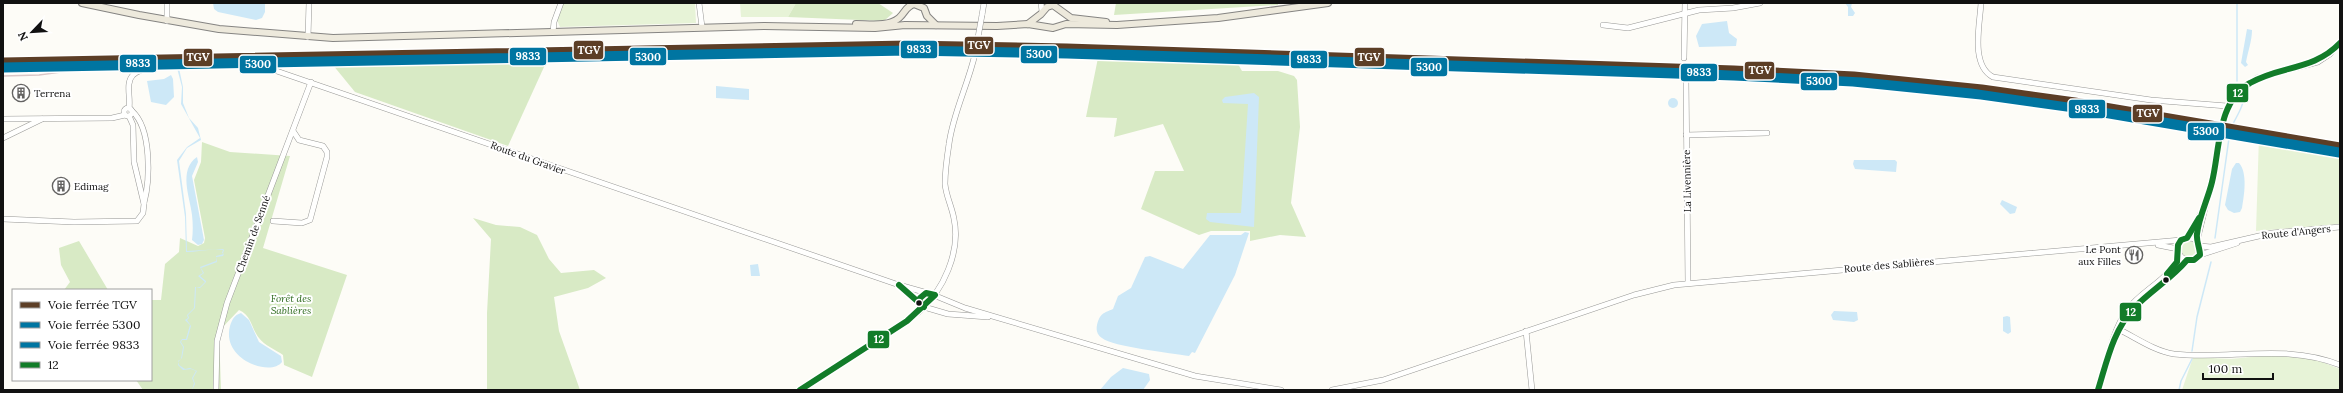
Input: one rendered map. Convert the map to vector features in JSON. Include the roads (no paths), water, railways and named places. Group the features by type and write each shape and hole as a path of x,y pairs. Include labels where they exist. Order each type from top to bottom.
{"main road":[{"path":"82,3 167,21 226,29 308,37 369,38 702,27 888,24 896,21 912,4 926,6 927,16 924,22 918,26"},
{"path":"821,26 875,28 936,25 997,26 1028,24 1053,28 1059,25 1135,23 1218,18 1282,11 1328,3"},
{"path":"1028,24 1041,13 1047,4 1057,6 1062,12 1077,20 1135,23"},
{"path":"1059,25 1063,19 1062,12"},
{"path":"904,13 905,21 911,26"},
{"path":"1041,13 1042,21 1046,26"},
{"path":"927,16 936,25"}],"street":[{"path":"167,3 167,21"},
{"path":"308,37 309,3"},
{"path":"553,32 554,22 561,3"},
{"path":"699,3 702,27"},
{"path":"800,390 906,321 929,303 935,295 949,266 955,234 954,219 945,184 949,144 955,116 970,75 984,3"},
{"path":"1041,3 1041,13"},
{"path":"1281,3 1282,11"},
{"path":"1684,58 1685,3"},
{"path":"1603,25 1628,28 1699,10 1734,8 1760,3"},
{"path":"1981,3 1980,59 1984,70 1993,78 2150,100 2227,106"},
{"path":"2197,241 2207,201 2225,113 2227,106 2235,94 2252,81 2264,76 2318,62 2330,54 2340,43"},
{"name":"Route du Gravier","path":"144,204 134,162 132,124 129,113 129,83 133,75 141,71 166,66 249,63 311,82 899,285 935,295 954,304 993,317"},
{"name":"La Livennière","path":"1686,79 1688,283"},
{"name":"Chemin de Senné","path":"216,390 217,341 227,303 311,82"},
{"path":"2206,105 2225,113"},
{"path":"3,119 112,118 129,113 142,128 146,143 148,162 143,213 134,222 3,219"},
{"path":"3,138 43,118"},
{"path":"273,221 307,222 312,218 327,157 327,152 323,146 299,140 293,131"},
{"path":"1686,135 1767,133"},
{"path":"2187,238 2207,201"},
{"name":"Route d'Angers","path":"2200,246 2211,247 2252,237 2340,227"},
{"name":"Route d'Angers","path":"2200,254 2231,246 2252,237"},
{"path":"2098,390 2118,329 2128,308 2167,274 2177,262 2178,252 2180,240 2187,238 2197,241 2200,246 2200,254 2194,260 2187,260 2178,252"},
{"name":"Route des Sablières","path":"1332,390 1383,380 1634,295 1688,283 2180,240"},
{"name":"Route des Sablières","path":"2146,244 2165,245 2178,252"},
{"path":"2118,329 2134,310 2168,282 2187,260"},
{"path":"899,285 924,307 948,314 993,317 1195,376 1281,390"},
{"path":"2118,329 2172,354 2226,356 2284,352 2313,356 2340,365"},
{"path":"1526,331 1532,390"}],"water":[{"path":"213,3 265,3 265,12 262,18 256,20 218,12 214,9"},
{"path":"1845,3 1852,3 1851,7 1855,13 1853,16 1848,16 1848,7"},
{"path":"1727,21 1729,33 1737,39 1736,46 1699,47 1696,36 1702,24"},
{"path":"2247,29 2252,30 2252,34 2246,62 2248,65 2245,67 2241,63"},
{"path":"177,68 179,68 183,87 183,103 189,118 198,128 201,140 187,148 179,161 186,214 187,251 209,250 186,252 185,217 177,160 187,147 200,138 181,104 182,87"},
{"path":"171,75 173,79 174,97 166,105 151,102 147,81 164,79"},
{"path":"716,86 749,89 749,100 716,98"},
{"path":"1254,93 1259,97 1254,227 1210,222 1206,219 1207,213 1241,213 1248,104 1223,103 1222,100 1225,97"},
{"path":"1671,98 1675,98 1677,99 1677,107 1671,108 1668,105 1668,101"},
{"path":"197,157 198,162 192,176 204,240 202,244 198,245 192,240 193,228 187,184 188,169 191,162"},
{"path":"1854,160 1895,160 1897,162 1896,172 1855,169 1853,164"},
{"path":"2236,163 2239,163 2242,167 2245,185 2242,208 2240,212 2234,213 2228,210 2225,205 2232,169"},
{"path":"2002,200 2017,207 2015,213 2010,214 2000,204"},
{"path":"1245,232 1249,233 1235,275 1195,353 1192,352 1189,356 1130,347 1108,341 1099,335 1097,332 1097,325 1100,318 1103,314 1113,309 1118,296 1131,288 1145,257 1150,256 1183,269 1210,235 1241,235"},
{"path":"224,254 223,256 216,257 216,256"},
{"path":"216,257 217,262 201,268 204,273 200,276 206,282 200,288 196,287 200,287 205,282 198,276 203,273 200,267 216,261"},
{"path":"758,264 760,276 751,276 750,265"},
{"path":"196,287 195,308 188,315 189,318 187,320 191,326 187,340 182,340 181,342 184,347 181,359 183,347 180,342 182,339 186,339 190,325 185,320 188,318 187,315 194,308"},
{"path":"1834,311 1857,312 1858,320 1854,322 1833,320 1831,315"},
{"path":"241,313 249,320 259,342 281,356 282,362 276,366 258,366 248,362 233,348 229,338 230,326 235,316"},
{"path":"2003,317 2010,317 2011,332 2008,334 2003,331"},
{"path":"178,362 179,365 185,369 190,368 197,371 193,378 195,384 192,390 194,383 192,378 196,371 191,369 183,370 178,365"},
{"path":"1123,368 1149,374 1150,380 1143,390 1100,390 1111,377"}],"waterway":[{"path":"2237,3 2237,81"},
{"path":"2215,238 2230,131 2242,107 2244,98"},
{"path":"2192,351 2197,317 2211,262"},
{"path":"2179,390 2181,381 2192,359"}],"railway":[{"path":"3,76 39,75 90,68 140,67"}],"rail line":[{"name":"TGV","path":"3,61 908,44 1067,47 1734,69 1854,75 1982,88 2075,101 2340,146"},
{"name":"9833","path":"3,66 909,49 1117,53 1692,72 1862,81 1971,92 2129,115 2339,151"},
{"name":"5300","path":"3,69 908,52 1067,55 1734,77 1853,83 1981,96 2074,109 2339,154"}],"place":[{"name":"Terrena","path":"21,93"},
{"name":"Edimag","path":"61,186"},
{"name":"Le Pont aux Filles","path":"2134,255"}],"park label":[{"name":"Forêt des Sablières","path":"291,304"}]}
